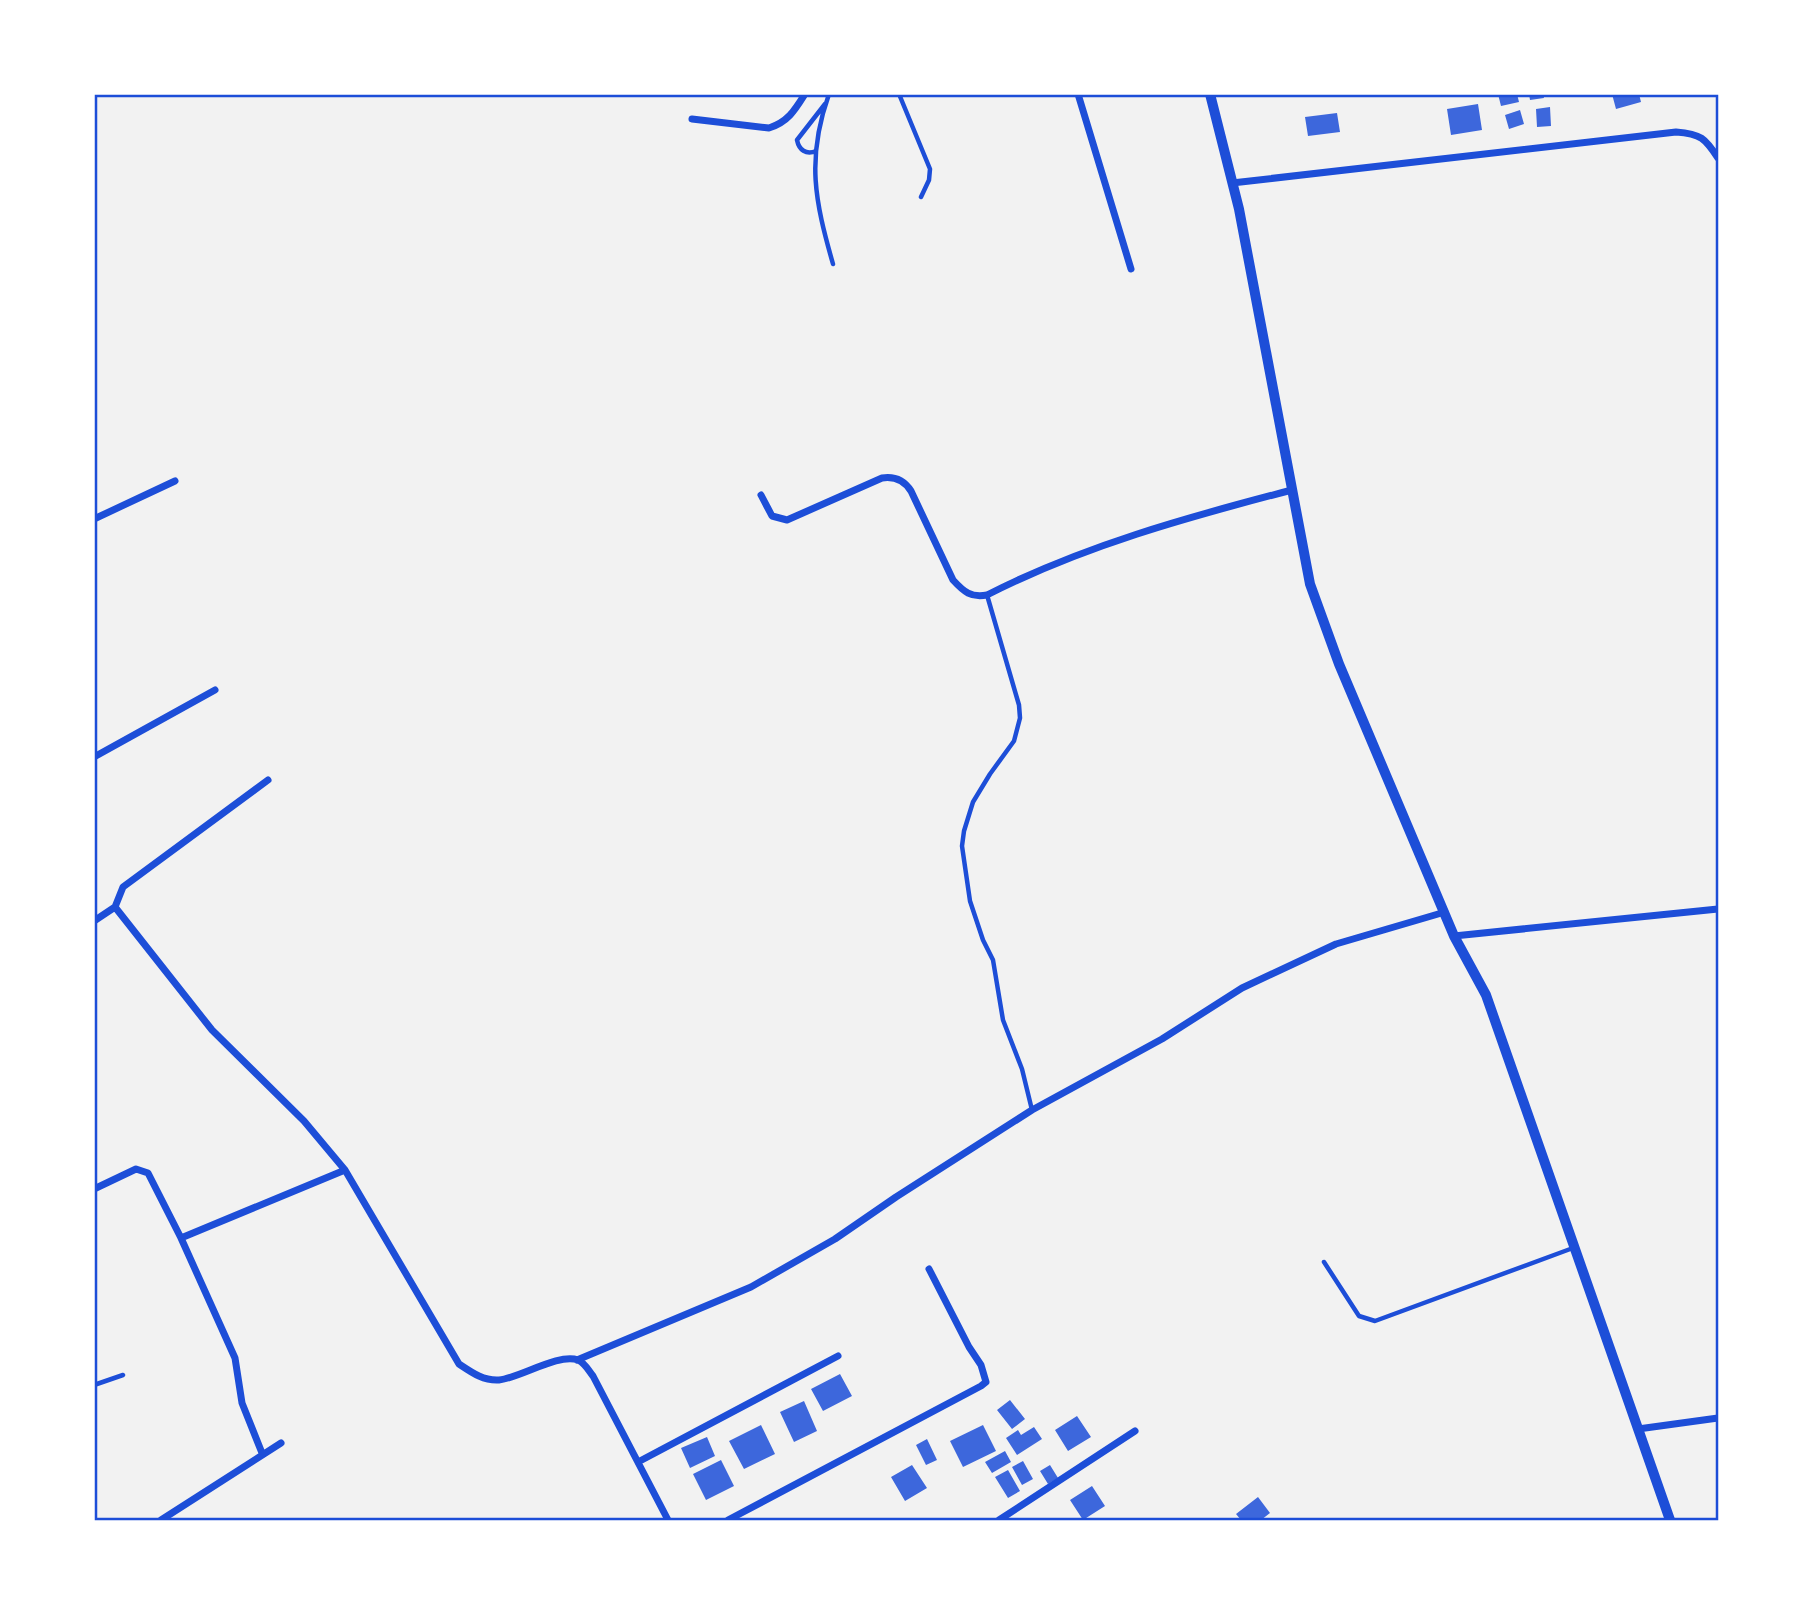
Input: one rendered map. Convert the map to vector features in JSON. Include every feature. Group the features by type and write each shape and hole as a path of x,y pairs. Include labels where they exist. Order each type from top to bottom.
{"street":[{"path":"692,119 769,128 786,120 805,94"},
{"path":"1078,94 1130,269"},
{"path":"1210,94 1232,183 1310,584 1334,653 1454,936 1486,995 1670,1521"},
{"path":"1232,183 1676,132 1694,133 1706,140 1718,158"},
{"path":"761,495 772,516 787,520 882,478 902,481 911,491 953,580 963,591 975,597 987,595 1054,565 1148,530 1292,490"},
{"path":"94,519 175,481"},
{"path":"94,757 215,690"},
{"path":"94,922 115,906 123,887 268,780"},
{"path":"115,906 212,1030 304,1121 345,1170 459,1364 481,1378 499,1380 559,1361 577,1360 751,1287 835,1239 1032,1111 1161,1039 1242,988 1336,944 1445,912"},
{"path":"1454,936 1718,909"},
{"path":"94,1189 136,1170 148,1173 181,1238 235,1359 242,1404 262,1453"},
{"path":"181,1238 345,1170"},
{"path":"728,1521 981,1387 985,1382 986,1377 981,1365 929,1269"},
{"path":"638,1462 838,1356"},
{"path":"577,1360 586,1366 593,1376 668,1521"},
{"path":"1639,1429 1718,1418"},
{"path":"999,1521 1135,1431"},
{"path":"161,1521 281,1443"}],"lane":[{"path":"829,94 814,172 817,203 833,264"},
{"path":"900,94 930,169 929,180 921,197"},
{"path":"816,151 806,153 797,141 827,102"},
{"path":"987,595 1019,705 1020,718 1014,741 973,802 964,831 963,862 973,911 996,970 1003,1020 1022,1069 1032,1111"},
{"path":"1324,1262 1359,1316 1375,1321 1576,1247"},
{"path":"94,1385 123,1375"}],"building":[{"path":"1498,94 1517,94 1519,102 1501,106"},
{"path":"1529,94 1543,94 1544,98 1530,100"},
{"path":"1612,94 1639,94 1641,102 1616,109"},
{"path":"1478,104 1482,130 1451,135 1447,109"},
{"path":"1550,107 1551,126 1537,127 1536,109"},
{"path":"1520,110 1524,124 1509,129 1505,115"},
{"path":"1337,113 1340,132 1308,136 1305,117"},
{"path":"840,1374 852,1396 823,1411 811,1389"},
{"path":"1010,1400 1025,1419 1012,1429 997,1410"},
{"path":"804,1401 817,1431 794,1442 780,1412"},
{"path":"1077,1416 1091,1437 1068,1451 1055,1430"},
{"path":"761,1425 775,1454 744,1469 729,1441"},
{"path":"983,1425 996,1451 963,1467 950,1441"},
{"path":"1034,1427 1042,1439 1017,1455 1006,1438 1018,1430 1021,1435"},
{"path":"707,1437 715,1456 690,1468 681,1448"},
{"path":"927,1439 937,1460 926,1465 916,1445"},
{"path":"1005,1451 1011,1462 992,1473 985,1462"},
{"path":"721,1460 734,1486 706,1500 693,1474"},
{"path":"1023,1461 1033,1479 1022,1485 1012,1467"},
{"path":"912,1465 927,1488 905,1501 891,1477"},
{"path":"1050,1465 1058,1478 1048,1484 1040,1471"},
{"path":"1008,1470 1020,1491 1008,1498 995,1477"},
{"path":"1092,1486 1105,1506 1083,1520 1070,1500"},
{"path":"1258,1497 1270,1513 1261,1520 1241,1520 1236,1514"}]}
